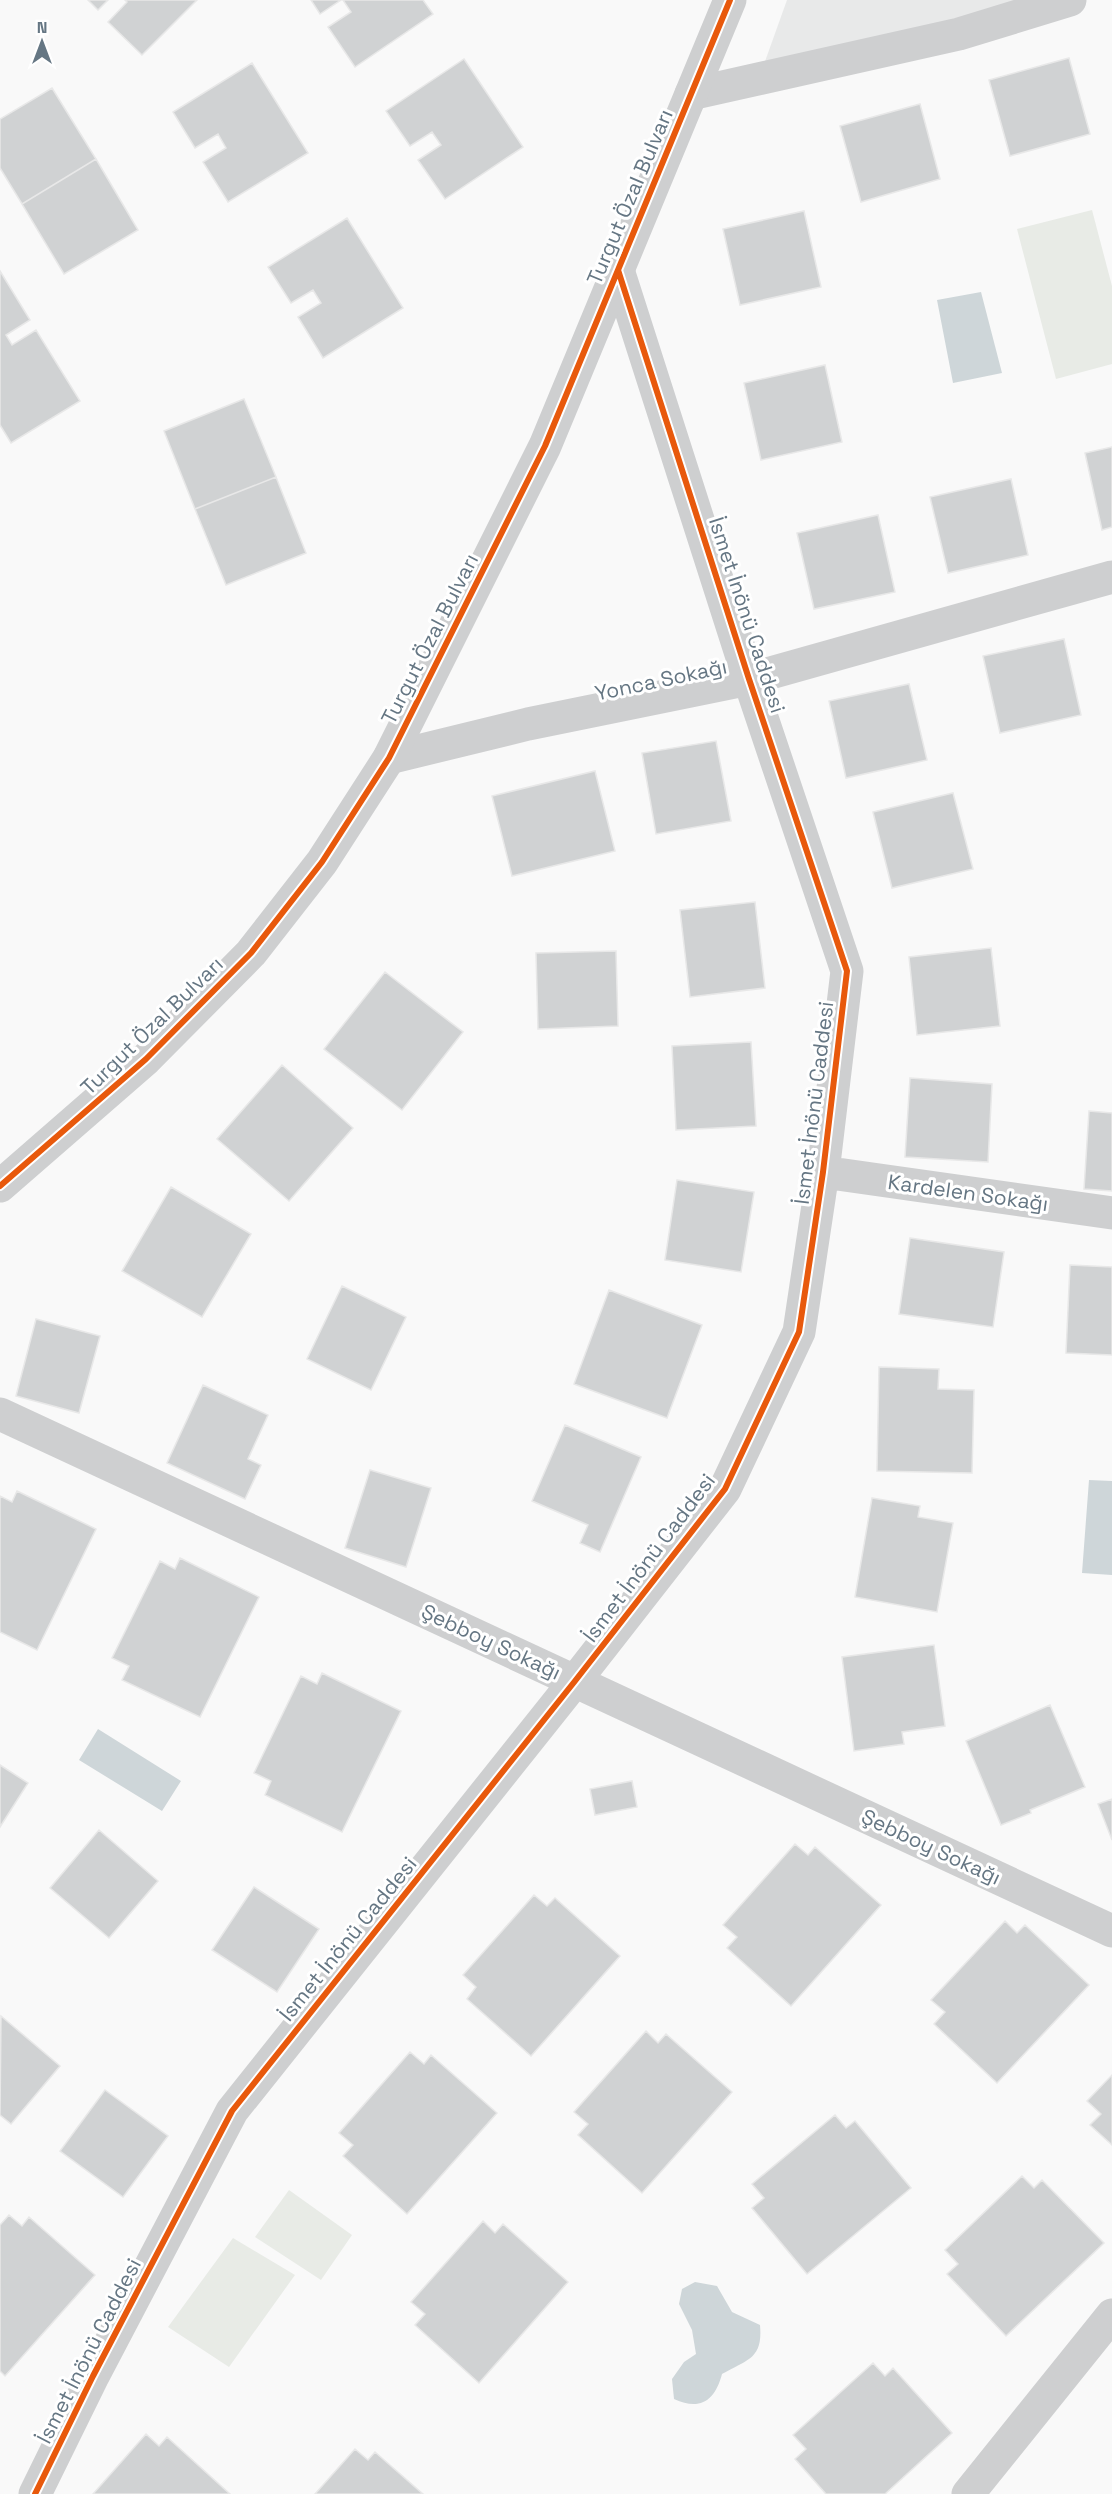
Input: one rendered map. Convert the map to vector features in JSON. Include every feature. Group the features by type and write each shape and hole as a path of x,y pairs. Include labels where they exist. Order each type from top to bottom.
{"street":[{"name":"Turgut Özal Bulvarı","path":"0,1186 146,1059 250,953 322,862 389,758 545,446 730,0"},
{"path":"692,94 959,33 1070,0"},
{"name":"İsmet İnönü Caddesi","path":"34,2494 232,2111 575,1682 725,1489 800,1332 824,1172 847,971 749,679 618,270"},
{"name":"Yonca Sokağı","path":"389,758 528,724 749,679 1112,578"},
{"name":"Kardelen Sokağı","path":"824,1172 1112,1213"},
{"name":"Şebboy Sokağı","path":"0,1414 1112,1931"},
{"path":"968,2494 1112,2315"}],"shaded area":[{"path":"787,0 1046,0 759,78"},
{"path":"1092,210 1112,286 1112,364 1056,379 1017,229"},
{"path":"981,292 1002,373 953,383 937,300"},
{"path":"1089,1480 1112,1481 1112,1575 1082,1573"},
{"path":"98,1729 181,1781 162,1811 79,1760"},
{"path":"289,2190 352,2235 321,2280 255,2237"},
{"path":"233,2238 295,2275 229,2367 168,2327"},
{"path":"695,2282 717,2286 732,2312 760,2325 760,2336 759,2345 752,2357 722,2374 711,2397 691,2404 674,2399 672,2379 684,2362 696,2354 692,2330 679,2304 682,2289"}],"building":[{"path":"88,0 108,0 98,10"},
{"path":"125,0 197,0 142,55 108,22 127,2"},
{"path":"311,0 341,0 320,14"},
{"path":"343,0 423,0 433,14 355,67 328,27 351,12"},
{"path":"1069,58 1090,134 1010,156 989,80"},
{"path":"464,59 523,147 445,199 418,160 441,145 432,132 410,146 386,111"},
{"path":"252,63 308,153 228,202 203,162 226,148 218,134 195,148 173,112"},
{"path":"52,88 96,159 22,204 0,168 0,119"},
{"path":"920,104 940,179 861,202 840,126"},
{"path":"96,159 138,230 64,274 22,204"},
{"path":"804,211 821,287 740,305 723,229"},
{"path":"347,218 403,308 323,358 298,317 321,303 313,290 291,303 268,267"},
{"path":"0,271 30,320 6,335 12,345 36,330 80,401 11,443 0,425"},
{"path":"825,365 842,442 761,460 744,383"},
{"path":"244,399 276,477 195,509 164,431"},
{"path":"1112,447 1112,527 1102,530 1085,453"},
{"path":"276,477 306,553 226,585 195,509"},
{"path":"1011,479 1028,555 948,573 930,497"},
{"path":"878,515 895,592 814,609 797,533"},
{"path":"1064,639 1081,715 1000,733 983,656"},
{"path":"909,684 927,760 846,778 829,701"},
{"path":"716,741 731,821 656,834 642,753"},
{"path":"595,771 615,851 512,876 492,796"},
{"path":"953,793 973,869 892,888 873,812"},
{"path":"755,902 765,988 690,997 680,910"},
{"path":"991,948 1000,1026 917,1035 909,957"},
{"path":"616,951 618,1026 538,1029 536,953"},
{"path":"385,972 463,1032 402,1110 324,1049"},
{"path":"751,1042 756,1126 676,1130 672,1046"},
{"path":"282,1065 353,1128 289,1201 217,1139"},
{"path":"910,1078 992,1084 988,1162 905,1157"},
{"path":"1089,1111 1112,1113 1112,1191 1084,1189"},
{"path":"677,1180 754,1192 741,1272 665,1260"},
{"path":"171,1187 251,1234 202,1317 122,1271"},
{"path":"910,1238 1004,1252 993,1327 899,1314"},
{"path":"1070,1265 1112,1267 1112,1355 1066,1353"},
{"path":"342,1286 406,1317 371,1390 307,1359"},
{"path":"609,1290 702,1325 667,1418 574,1384"},
{"path":"36,1319 100,1336 79,1413 16,1396"},
{"path":"879,1367 939,1369 938,1389 974,1390 972,1473 877,1471"},
{"path":"203,1385 268,1415 248,1459 261,1465 245,1499 167,1463"},
{"path":"565,1425 641,1457 600,1552 580,1543 588,1525 532,1501"},
{"path":"370,1470 431,1488 406,1567 345,1548"},
{"path":"17,1491 96,1529 37,1650 0,1632 0,1496 12,1502"},
{"path":"872,1498 920,1506 918,1517 953,1523 937,1612 855,1597"},
{"path":"180,1558 259,1597 200,1717 122,1680 129,1666 112,1658 160,1561 175,1569"},
{"path":"934,1645 945,1726 902,1732 904,1744 854,1751 842,1657"},
{"path":"322,1673 401,1711 342,1832 265,1795 271,1781 254,1773 301,1676 317,1684"},
{"path":"1050,1705 1085,1787 1001,1825 966,1741"},
{"path":"0,1765 28,1783 0,1827"},
{"path":"632,1781 637,1807 595,1815 590,1789"},
{"path":"1112,1799 1112,1840 1098,1804"},
{"path":"99,1830 158,1881 109,1938 50,1888"},
{"path":"795,1844 808,1855 815,1847 881,1905 791,2006 727,1948 737,1937 723,1925"},
{"path":"254,1887 319,1929 277,1992 212,1950"},
{"path":"534,1895 547,1906 555,1898 620,1956 531,2056 467,1999 476,1987 463,1975"},
{"path":"1005,1921 1017,1933 1025,1925 1089,1985 997,2083 934,2024 945,2012 931,2000"},
{"path":"1,2016 60,2066 11,2124 0,2115"},
{"path":"646,2031 658,2043 666,2034 732,2092 642,2193 578,2135 588,2124 574,2112"},
{"path":"410,2052 424,2064 431,2055 497,2113 407,2214 343,2156 353,2145 339,2133"},
{"path":"1112,2075 1112,2145 1090,2125 1101,2114 1087,2101"},
{"path":"105,2090 168,2136 123,2197 60,2151"},
{"path":"835,2115 846,2128 855,2121 911,2188 807,2274 752,2208 764,2198 752,2184"},
{"path":"1022,2176 1034,2188 1042,2180 1104,2243 1006,2336 947,2274 958,2264 945,2250"},
{"path":"9,2215 22,2226 29,2217 95,2275 5,2376 0,2371 0,2225"},
{"path":"483,2221 495,2233 503,2224 568,2282 479,2383 415,2325 425,2314 411,2302"},
{"path":"873,2363 885,2376 893,2368 952,2433 885,2494 826,2494 795,2459 806,2449 793,2435"},
{"path":"146,2434 159,2446 167,2437 230,2494 93,2494"},
{"path":"355,2449 368,2460 375,2452 423,2494 315,2494"}],"cycle path":[{"path":"0,1186 146,1059 251,953 322,862 389,758 545,446 730,0"},
{"path":"35,2494 93,2376 232,2111 725,1489 799,1332 823,1172 847,971 749,679 618,270"}]}
